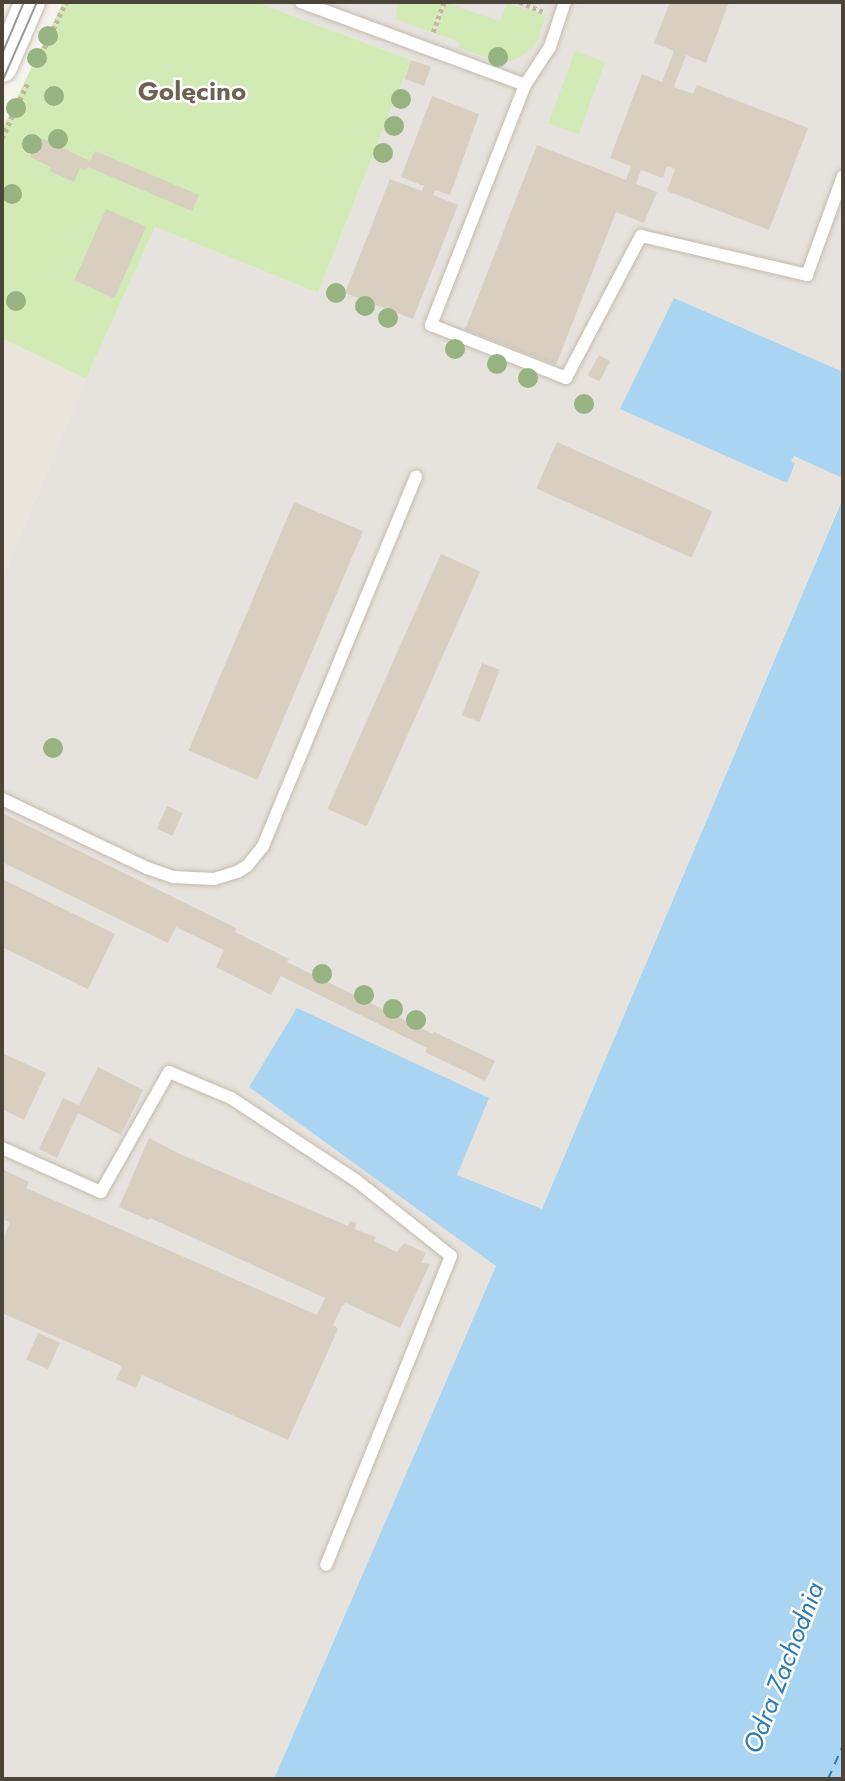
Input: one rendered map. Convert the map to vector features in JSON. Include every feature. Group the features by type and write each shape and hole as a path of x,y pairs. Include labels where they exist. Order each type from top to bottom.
{"street":[{"path":"2,67 30,2"}],"lane":[{"path":"300,2 525,85"},
{"path":"565,2 550,47 525,85 431,325 566,378 641,236 807,275 843,176"},
{"path":"2,799 147,868 173,877 215,879 247,866 262,846 416,476"},
{"path":"2,1148 101,1192 169,1072 231,1098 357,1181 452,1256 326,1565"}],"path":[{"path":"432,36 444,2"}],"shaded area":[{"path":"256,2 843,2 843,497 542,1209 496,1266 274,1779 2,1779 2,579 86,379 155,227 318,293 411,60"},
{"path":"445,2 528,2 525,9 507,3 500,21"},
{"path":"2,338 86,379 2,579"}],"green space":[{"path":"63,2 256,2 411,60 318,293 155,227 86,379 2,338 2,129"},
{"path":"397,2 443,2 432,32 396,19"},
{"path":"445,2 499,21 507,3 546,15 535,46 515,60 500,62 459,48 459,42 435,33"},
{"path":"575,51 605,62 579,134 549,123"}],"water":[{"path":"674,298 843,372 843,478 794,456 791,461 795,463 787,483 620,409"},
{"name":"Odra Zachodnia","path":"843,498 843,1779 274,1779 496,1266 249,1087 297,1008 489,1098 457,1175 542,1209"}],"building":[{"path":"670,2 729,2 706,63 686,55 674,87 693,94 697,85 808,128 769,230 667,191 675,169 667,166 663,178 641,170 636,184 657,192 644,223 616,212 556,365 465,330 537,145 626,180 631,166 610,158 642,74 662,82 674,51 654,43"},
{"path":"411,60 431,67 424,86 404,79"},
{"path":"432,96 479,114 450,195 435,190 433,195 458,205 413,319 345,293 390,179 422,191 424,186 401,177"},
{"path":"39,137 90,161 95,151 199,195 192,211 88,167 85,171 80,168 74,182 50,171 51,167 30,157"},
{"path":"106,209 146,227 114,298 74,280"},
{"path":"599,355 610,361 599,381 588,375"},
{"path":"557,442 712,511 692,558 536,489"},
{"path":"294,502 363,531 258,780 189,751"},
{"path":"441,554 480,571 367,826 328,809"},
{"path":"482,663 500,670 480,722 462,715"},
{"path":"167,806 183,813 172,836 157,829"},
{"path":"2,813 236,928 235,932 289,959 287,962 433,1034 434,1032 495,1061 485,1081 425,1052 427,1048 281,976 271,995 216,967 224,950 176,927 168,943 2,862"},
{"path":"2,879 115,934 88,989 2,947"},
{"path":"2,1053 46,1073 24,1120 2,1109"},
{"path":"98,1067 143,1090 121,1135 78,1113 57,1158 39,1149 63,1098 79,1105"},
{"path":"149,1138 348,1226 350,1221 357,1223 354,1229 376,1237 374,1241 397,1252 404,1243 426,1253 421,1263 430,1264 400,1328 346,1303 342,1306 333,1325 338,1329 288,1440 142,1375 136,1388 116,1379 122,1366 2,1313 2,1242 10,1222 2,1219 2,1169 29,1182 26,1188 317,1315 325,1298 150,1218 148,1220 119,1207"},
{"path":"38,1333 60,1343 48,1369 26,1359"}],"ferry route":[{"path":"828,1779 843,1746"}],"tram line":[{"path":"2,54 24,2"},
{"path":"2,82 37,2"}],"district":[{"name":"Golęcino","path":"192,92"}]}
